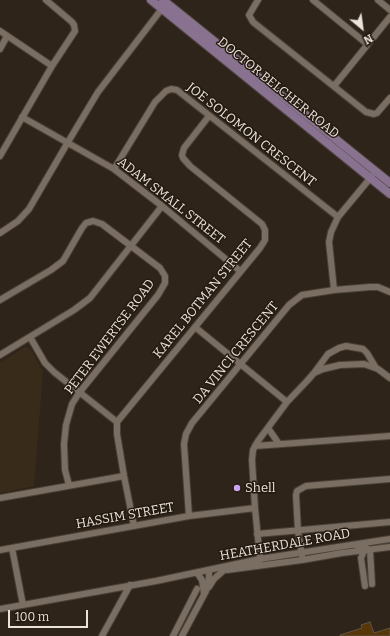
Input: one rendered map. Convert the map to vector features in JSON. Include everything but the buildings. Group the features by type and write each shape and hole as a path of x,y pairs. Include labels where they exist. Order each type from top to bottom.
{"main road":[{"name":"DOCTOR BELCHER ROAD","path":"151,0 165,3 390,183"},
{"name":"DOCTOR BELCHER ROAD","path":"165,3 390,194"}],"street":[{"path":"0,156 52,66 75,30 74,25 68,18 46,0"},
{"path":"258,0 249,15 253,22 369,113 377,113 390,98"},
{"path":"313,0 367,44"},
{"path":"378,0 390,10"},
{"path":"0,233 18,221 29,210 104,83 165,3"},
{"path":"334,86 390,17"},
{"path":"0,31 52,66"},
{"path":"0,50 7,36"},
{"name":"JOE SOLOMON CRESCENT","path":"114,169 155,102 166,91 171,89 177,90 338,217"},
{"name":"KAREL BOTMAN STREET","path":"117,422 265,240 265,230 262,224 190,166 182,155 188,143 209,116"},
{"name":"ADAM SMALL STREET","path":"22,117 114,169 162,206 240,271"},
{"path":"334,290 330,238 334,224 338,217 376,171"},
{"path":"0,355 74,310 90,298 162,206"},
{"name":"PETER EWERTSE ROAD","path":"0,300 51,270 63,261 82,228 86,223 90,222 98,222 160,268 165,276 165,283 158,295 79,392 69,412 64,444 65,470 69,485"},
{"name":"DA VINCI CRESCENT","path":"189,516 184,444 186,434 192,423 289,305 302,295 334,290 378,287 390,292"},
{"path":"195,327 287,402"},
{"path":"30,337 50,369 117,422 117,434 134,526"},
{"path":"258,566 260,559 252,460 255,446 287,402 314,373 328,354 346,346 363,349 376,368"},
{"path":"314,373 331,366 364,364 376,368 390,378"},
{"path":"268,428 279,444"},
{"path":"255,446 390,436"},
{"path":"0,498 124,476"},
{"path":"302,560 303,553 298,531 296,495 300,488 306,486 390,479"},
{"name":"HASSIM STREET","path":"0,550 189,516 255,508"},
{"path":"257,534 390,522"},
{"name":"HEATHERDALE ROAD","path":"185,575 209,572 260,559 390,539"},
{"path":"368,585 366,550 372,541"},
{"path":"340,546 360,546 366,550"},
{"name":"HEATHERDALE ROAD","path":"0,609 185,575 390,547"},
{"path":"12,548 23,605"},
{"path":"303,553 309,555 327,555"},
{"path":"260,559 274,564"},
{"path":"182,636 205,593 214,579 224,570"},
{"path":"205,593 209,572"},
{"path":"198,574 205,593"},
{"path":"102,636 130,585"},
{"path":"173,636 197,589"}],"shaded area":[{"path":"25,347 31,349 43,372 34,486 0,493 0,363"}],"place":[{"name":"Shell","path":"237,488"}]}
